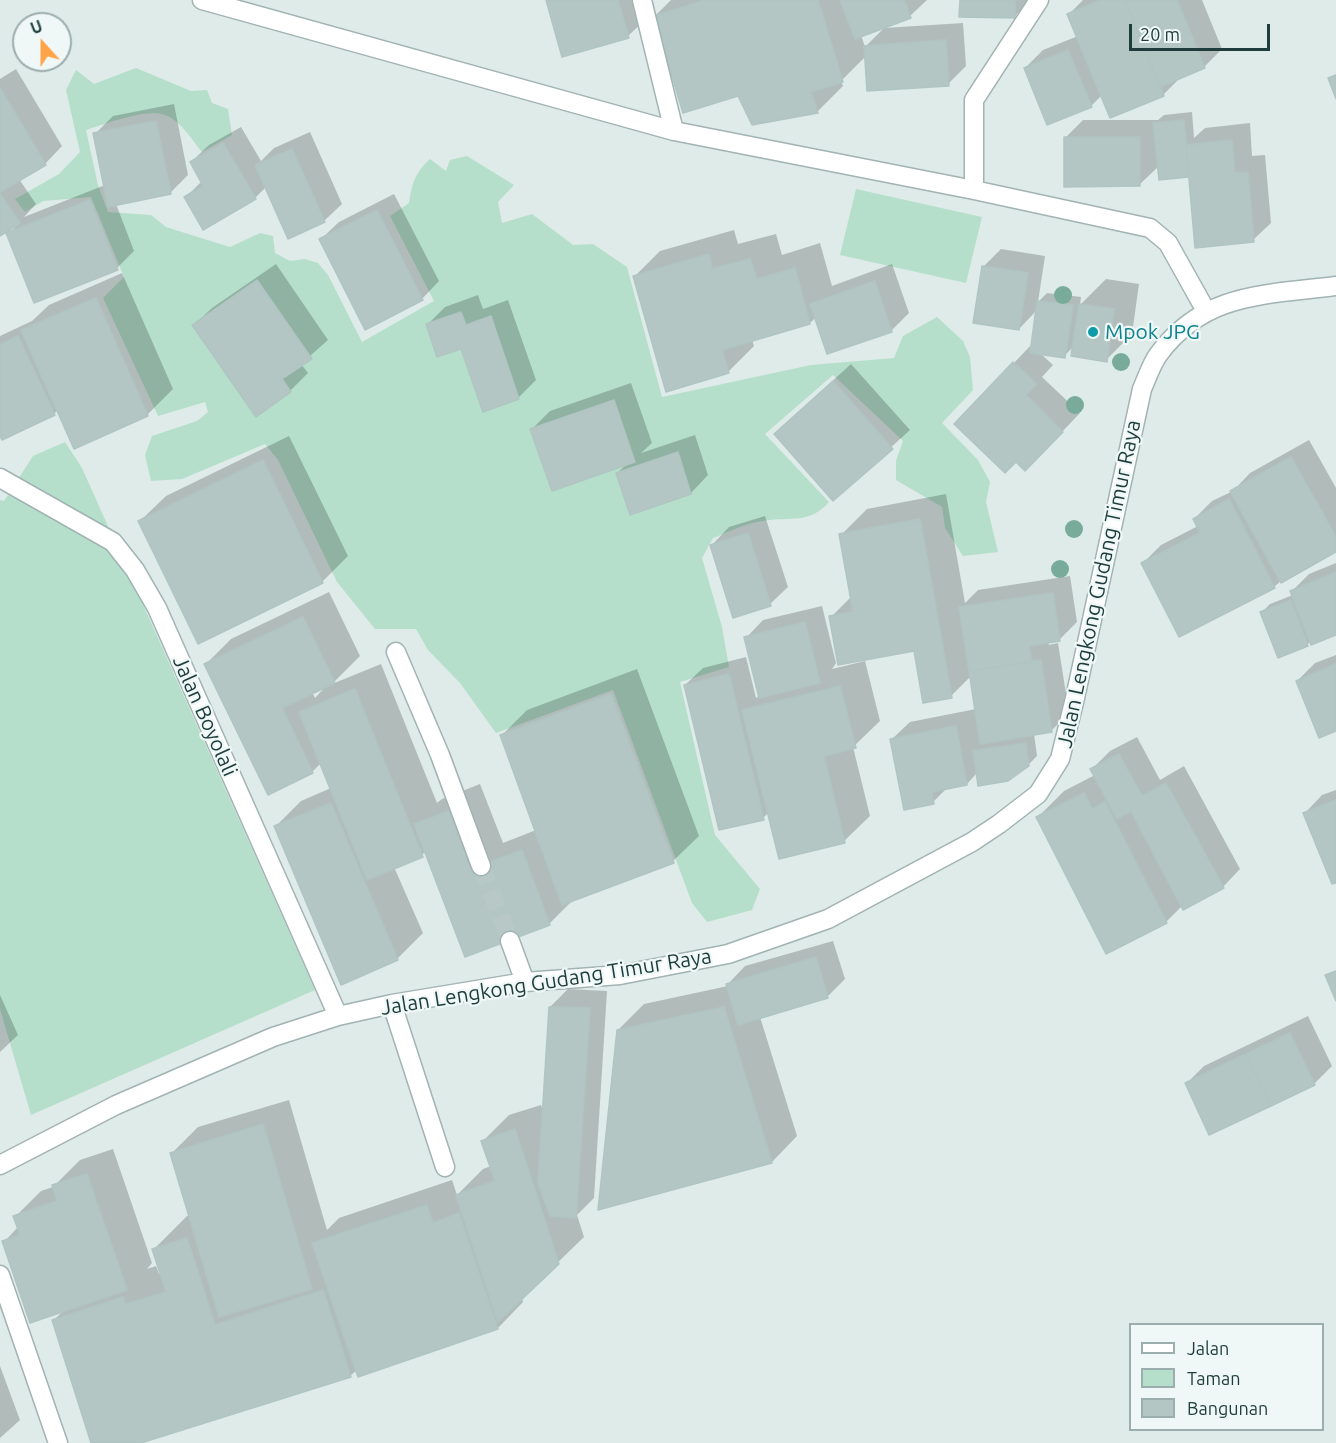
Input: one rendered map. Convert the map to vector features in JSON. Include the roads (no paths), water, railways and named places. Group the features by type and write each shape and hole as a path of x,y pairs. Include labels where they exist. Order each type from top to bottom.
{"street":[{"path":"202,0 675,131 974,190 1150,228 1168,243 1206,311"},
{"path":"642,0 675,131"},
{"path":"974,190 974,100 1039,0"},
{"name":"Jalan Lengkong Gudang Timur Raya","path":"0,1165 116,1105 273,1037 338,1016 392,1004 525,982 620,975 728,954 828,919 972,842 999,825 1038,794 1060,759 1076,698 1142,389 1156,357 1183,326 1206,311 1243,298 1336,286"},
{"name":"Jalan Boyolali","path":"0,478 113,542 135,570 157,608 338,1016"},
{"path":"396,652 440,755 481,866"},
{"path":"510,940 525,982"},
{"path":"392,1004 445,1167"},
{"path":"0,1275 58,1443"}],"tunnel":[{"path":"481,866 510,941"}],"place":[{"name":"Mpok JPG","path":"1093,332"}]}
